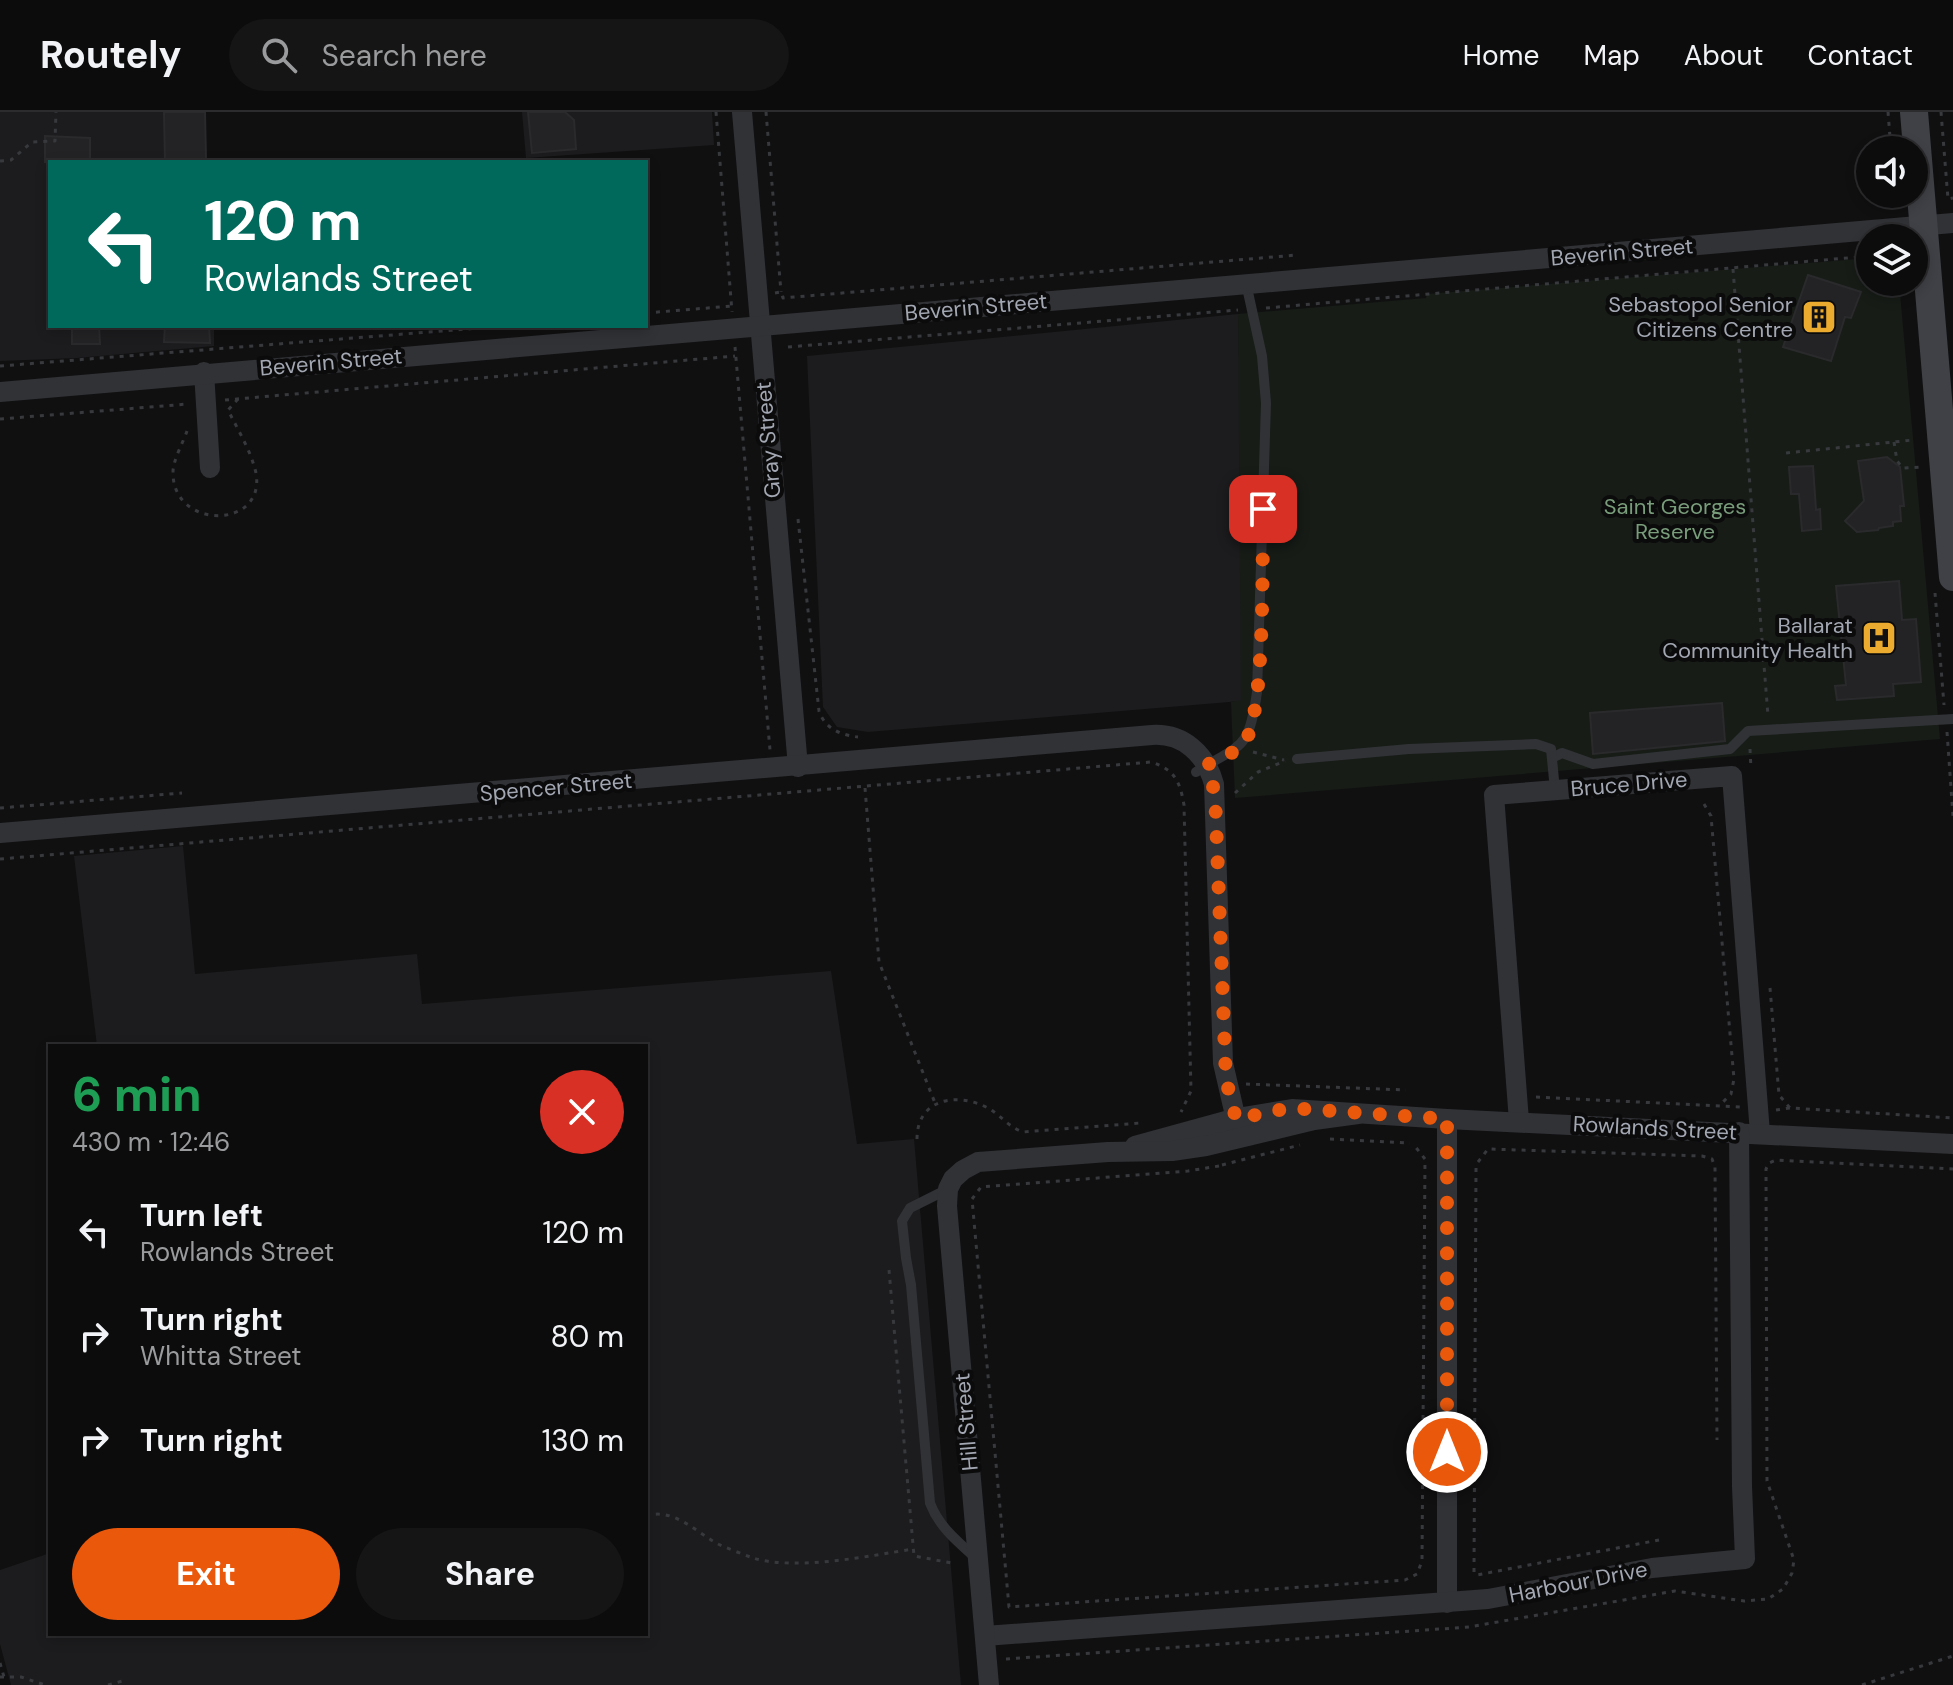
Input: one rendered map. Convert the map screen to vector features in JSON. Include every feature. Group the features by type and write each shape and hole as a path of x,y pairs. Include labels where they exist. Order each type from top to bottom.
{"street":[{"name":"Gray Street","path":"742,112 798,767"},
{"path":"1914,112 1924,224"},
{"name":"Beverin Street","path":"1928,226 1953,223"},
{"name":"Beverin Street","path":"0,392 1856,232"},
{"path":"1928,274 1953,577"},
{"path":"204,372 210,468"},
{"name":"Spencer Street","path":"0,833 1112,740 1148,740 1179,746 1202,768"},
{"path":"1202,768 1213,779 1215,798 1223,1052 1232,1126"},
{"path":"1202,768 1209,1053 1232,1126"},
{"name":"Bruce Drive","path":"1519,1121 1494,795 1732,776 1760,1133"},
{"name":"Rowlands Street","path":"948,1189 966,1162 1108,1152 1232,1126 1292,1109 1953,1144"},
{"path":"1447,1119 1447,1603"},
{"name":"Harbour Drive","path":"985,1636 1447,1603 1502,1597 1672,1565 1745,1559 1739,1132"},
{"name":"Hill Street","path":"948,1189 946,1199 989,1685"}],"lane":[{"path":"1202,768 1238,748 1248,737 1253,722 1260,662 1266,403 1262,356 1246,283"},
{"path":"1552,758 1562,753 1593,764 1730,749 1748,731 1953,719"},
{"path":"1297,759 1409,749 1536,744 1551,749 1555,790"},
{"path":"948,1189 910,1208 902,1221 902,1231 911,1285 930,1503 944,1528 978,1560"}],"path":[{"path":"0,161 11,160 32,142 55,141 56,112"},
{"path":"648,313 732,306 716,112"},
{"path":"766,112 783,298 1297,255"},
{"path":"1888,112 1890,136"},
{"path":"1941,112 1948,199 1953,198"},
{"path":"785,357 788,347 1856,257"},
{"path":"1733,269 1769,730"},
{"path":"0,366 480,328"},
{"path":"225,401 735,356 772,769"},
{"path":"189,426 172,472 180,497 191,508 214,518 234,514 245,506 255,490 256,474 228,410 238,399"},
{"path":"0,419 181,404 187,410"},
{"path":"1786,453 1913,440"},
{"path":"1894,442 1897,461 1903,468 1925,466"},
{"path":"797,507 819,711 822,721 841,735 858,737"},
{"path":"1947,738 1953,816"},
{"path":"1215,798 1230,797 1258,772 1288,760 1238,748"},
{"path":"0,859 1151,762 1172,772 1180,786 1184,805 1191,1091 1183,1135"},
{"path":"865,788 879,962 935,1103"},
{"path":"0,808 182,793"},
{"path":"1704,804 1711,816 1734,1079 1731,1094 1716,1105"},
{"path":"1246,1084 1406,1090"},
{"path":"1517,1096 1953,1118"},
{"path":"917,1139 920,1121 935,1103 962,1100 980,1104 1023,1132 1143,1123"},
{"path":"1311,1142 1188,1171 981,1187 972,1199 1009,1607 1405,1580 1417,1574 1422,1561 1425,1159 1412,1144 1326,1139"},
{"path":"1478,1162 1488,1149 1615,1152 1712,1159 1715,1167 1717,1440"},
{"path":"987,1661 1469,1627 1675,1591 1744,1601 1768,1599 1783,1589 1792,1573 1794,1560 1767,1481 1766,1169 1769,1163 1776,1160 1953,1169"},
{"path":"1476,1168 1474,1573 1489,1573 1659,1540"},
{"path":"889,1270 914,1556 952,1563"},
{"path":"648,1516 659,1513 680,1520 720,1545 754,1558 779,1562 870,1556 913,1549"},
{"path":"1862,1685 1953,1656"},
{"path":"0,1663 2,1677 29,1678 45,1685"},
{"path":"108,1685 126,1680"}],"shaded area":[{"path":"0,112 205,112 207,160 48,160 48,328 214,328 214,346 0,361"},
{"path":"522,112 712,112 714,145 526,158"},
{"path":"1238,314 1244,601 1241,701 868,732 837,727 823,707 807,356"},
{"path":"183,846 195,974 417,954 422,1004 831,971 857,1144 914,1139 961,1685 11,1685 0,1644 0,1570 48,1554 48,1636 648,1636 648,1044 97,1044 74,856"}],"green space":[{"name":"Saint Georges Reserve","path":"1856,259 1856,296 1900,296 1940,739 1235,798 1231,702 1241,700 1238,314 1426,298 1427,294"}],"building":[{"path":"164,112 205,112 206,160 165,160"},
{"path":"528,112 565,112 574,120 576,149 532,153"},
{"path":"45,136 90,138 90,160 45,162"},
{"name":"Sebastopol Senior Citizens Centre","path":"1808,275 1856,290 1856,296 1859,296 1851,318 1845,317 1831,361 1783,347"},
{"path":"72,328 99,328 100,344 72,344"},
{"path":"165,328 209,328 210,343 164,342"},
{"path":"1887,457 1900,467 1904,506 1900,506 1901,521 1878,530 1857,532 1845,521 1864,501 1858,461"},
{"path":"1813,466 1816,510 1820,509 1821,529 1802,531 1799,494 1791,494 1789,467"},
{"name":"Ballarat Community Health","path":"1899,581 1902,620 1916,619 1921,682 1893,684 1894,696 1837,700 1835,686 1846,685 1836,586"},
{"path":"1722,703 1725,741 1593,754 1590,713"}],"place":[{"name":"Sebastopol Senior Citizens Centre","path":"1819,317"},
{"name":"Ballarat Community Health","path":"1879,638"}],"route":[{"path":"1263,509 1260,662 1253,722 1244,743 1207,765 1215,794 1223,1052 1229,1097 1236,1119 1284,1109 1305,1109 1447,1119 1447,1452"}]}
